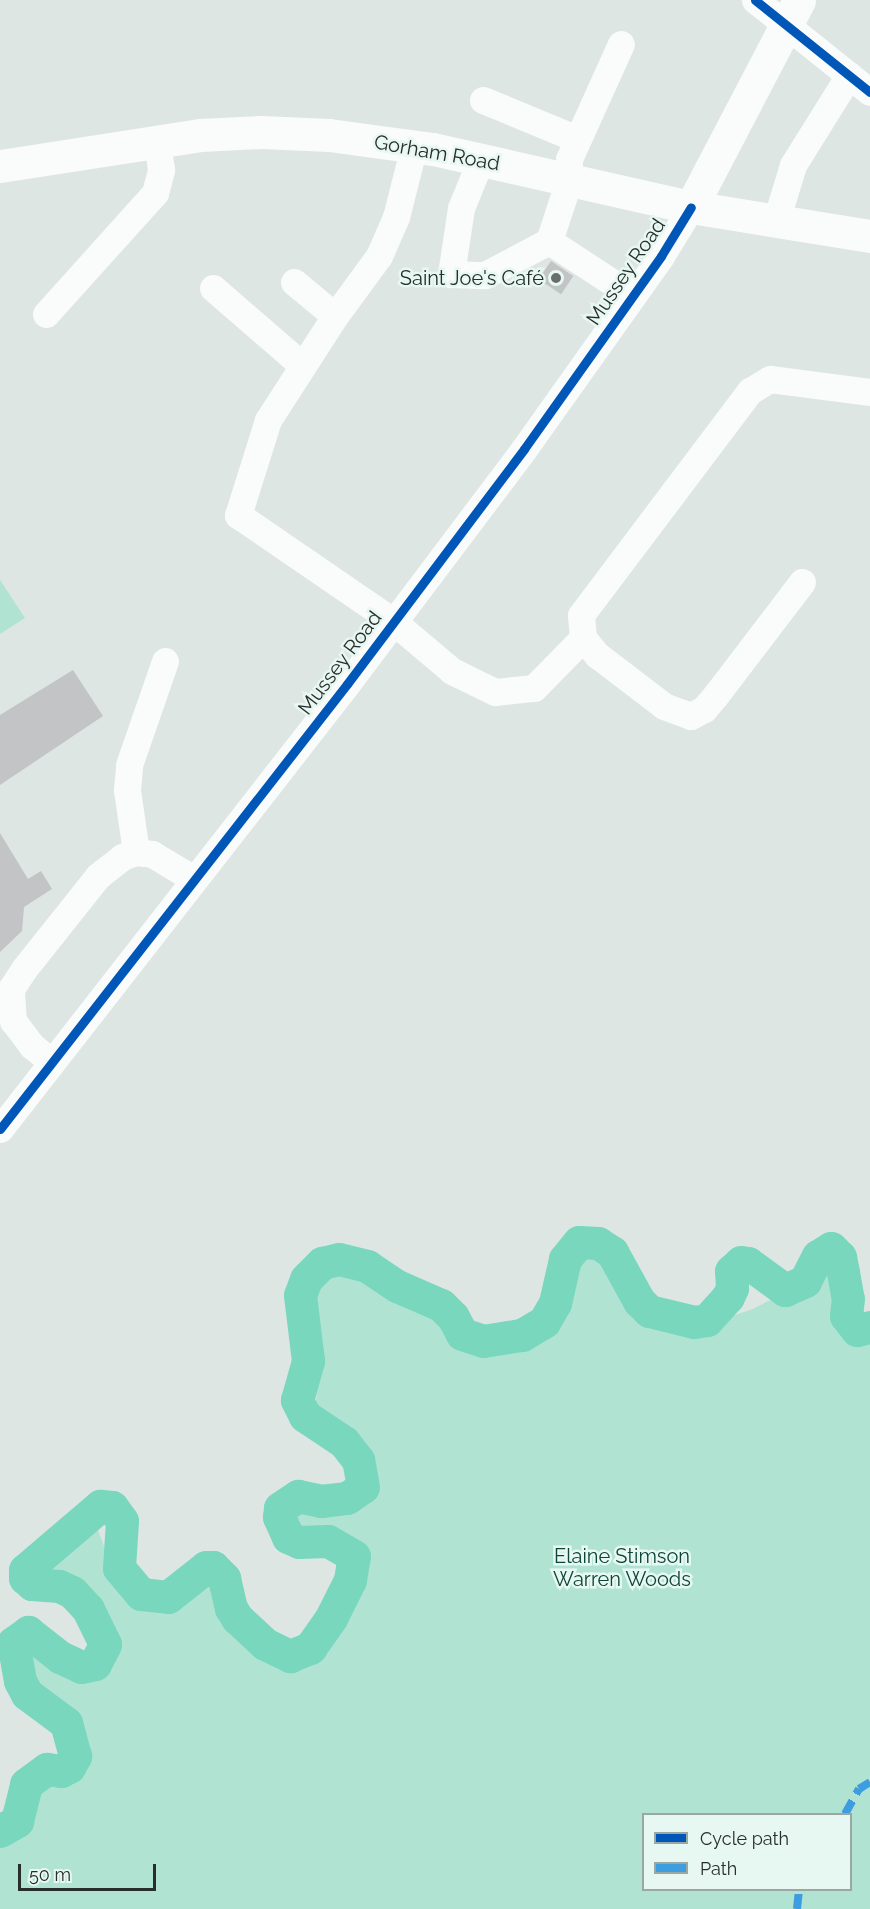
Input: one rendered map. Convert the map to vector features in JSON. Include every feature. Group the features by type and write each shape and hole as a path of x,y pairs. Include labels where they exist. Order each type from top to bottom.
{"main road":[{"name":"Mussey Road","path":"691,207 792,12"},
{"name":"Gorham Road","path":"0,166 157,141 261,132 329,135 414,146 691,207 870,236"}],"street":[{"path":"755,0 792,12 849,75 870,92"},
{"path":"481,159 460,208 451,274 485,275 549,241 569,180 569,159 621,44"},
{"path":"776,221 793,165 849,75"},
{"path":"483,100 577,139"},
{"path":"46,314 154,194 161,170 157,141"},
{"path":"414,146 396,217 383,246 302,365 268,420 238,515 394,622 452,671 495,692 534,688 583,638"},
{"name":"Mussey Road","path":"0,1130 394,622 633,296 691,207"},
{"path":"549,241 633,296"},
{"path":"294,282 335,316"},
{"path":"213,288 302,365"},
{"path":"802,582 715,696 704,709 691,716 664,706 597,655 583,638 581,615 750,391 770,379 870,392"},
{"path":"136,852 128,803 129,765 165,661"},
{"path":"52,1062 17,1026 11,1012 11,989 98,876 122,857 136,852 159,857 194,879"}],"green space":[{"path":"0,580 25,618 0,634"},
{"name":"Elaine Stimson Warren Woods","path":"582,1248 601,1251 626,1288 653,1312 689,1324 717,1321 753,1309 805,1282 826,1260 834,1263 848,1319 858,1327 870,1328 870,1909 0,1909 0,1840 12,1837 23,1825 29,1799 37,1784 76,1761 84,1747 83,1735 69,1713 55,1710 33,1694 24,1678 24,1652 29,1647 39,1648 62,1661 86,1662 98,1659 114,1646 108,1624 86,1597 64,1583 47,1583 43,1576 46,1569 76,1541 88,1522 94,1520 112,1567 133,1596 147,1604 176,1600 195,1584 211,1577 218,1580 220,1598 231,1621 248,1642 270,1658 290,1661 316,1651 363,1579 364,1554 332,1536 298,1526 291,1520 289,1507 357,1497 370,1490 375,1476 362,1446 320,1416 316,1405 319,1339 312,1306 313,1284 329,1269 363,1271 403,1300 444,1319 466,1340 481,1347 508,1347 526,1340 552,1319 568,1294"}],"building":[{"name":"Saint Joe's Café","path":"551,261 573,276 561,294 539,279"},
{"path":"73,670 103,716 0,785 0,715"},
{"path":"0,833 28,879 41,871 52,889 24,907 22,931 0,952"}],"waterway":[{"path":"0,1831 17,1821 26,1784 47,1769 61,1771 69,1767 75,1756 66,1723 27,1694 20,1681 13,1643 28,1632 60,1657 81,1667 95,1664 105,1644 88,1609 72,1592 59,1586 32,1584 25,1578 25,1570 100,1506 112,1507 122,1521 119,1568 141,1594 168,1597 206,1567 213,1567 224,1578 231,1608 237,1618 265,1644 290,1656 310,1648 331,1618 350,1580 354,1556 328,1541 299,1542 288,1537 279,1517 280,1508 298,1496 321,1501 347,1498 363,1487 358,1460 344,1442 305,1416 297,1400 308,1361 300,1295 306,1279 322,1263 339,1259 367,1266 397,1286 441,1305 453,1317 462,1334 483,1341 522,1335 544,1322 555,1303 565,1259 579,1242 598,1243 612,1252 639,1301 649,1311 694,1322 707,1320 728,1297 732,1288 731,1271 741,1262 748,1263 785,1290 805,1281 818,1256 831,1248 840,1257 848,1299 846,1316 857,1330 870,1327"}],"marked path":[{"path":"846,1813 859,1789 870,1782"},
{"path":"797,1909 799,1891"}],"cycle path":[{"path":"755,0 870,92"},
{"path":"0,1129 347,684 524,449 661,256 691,207"}],"place":[{"name":"Saint Joe's Café","path":"556,278"}]}
